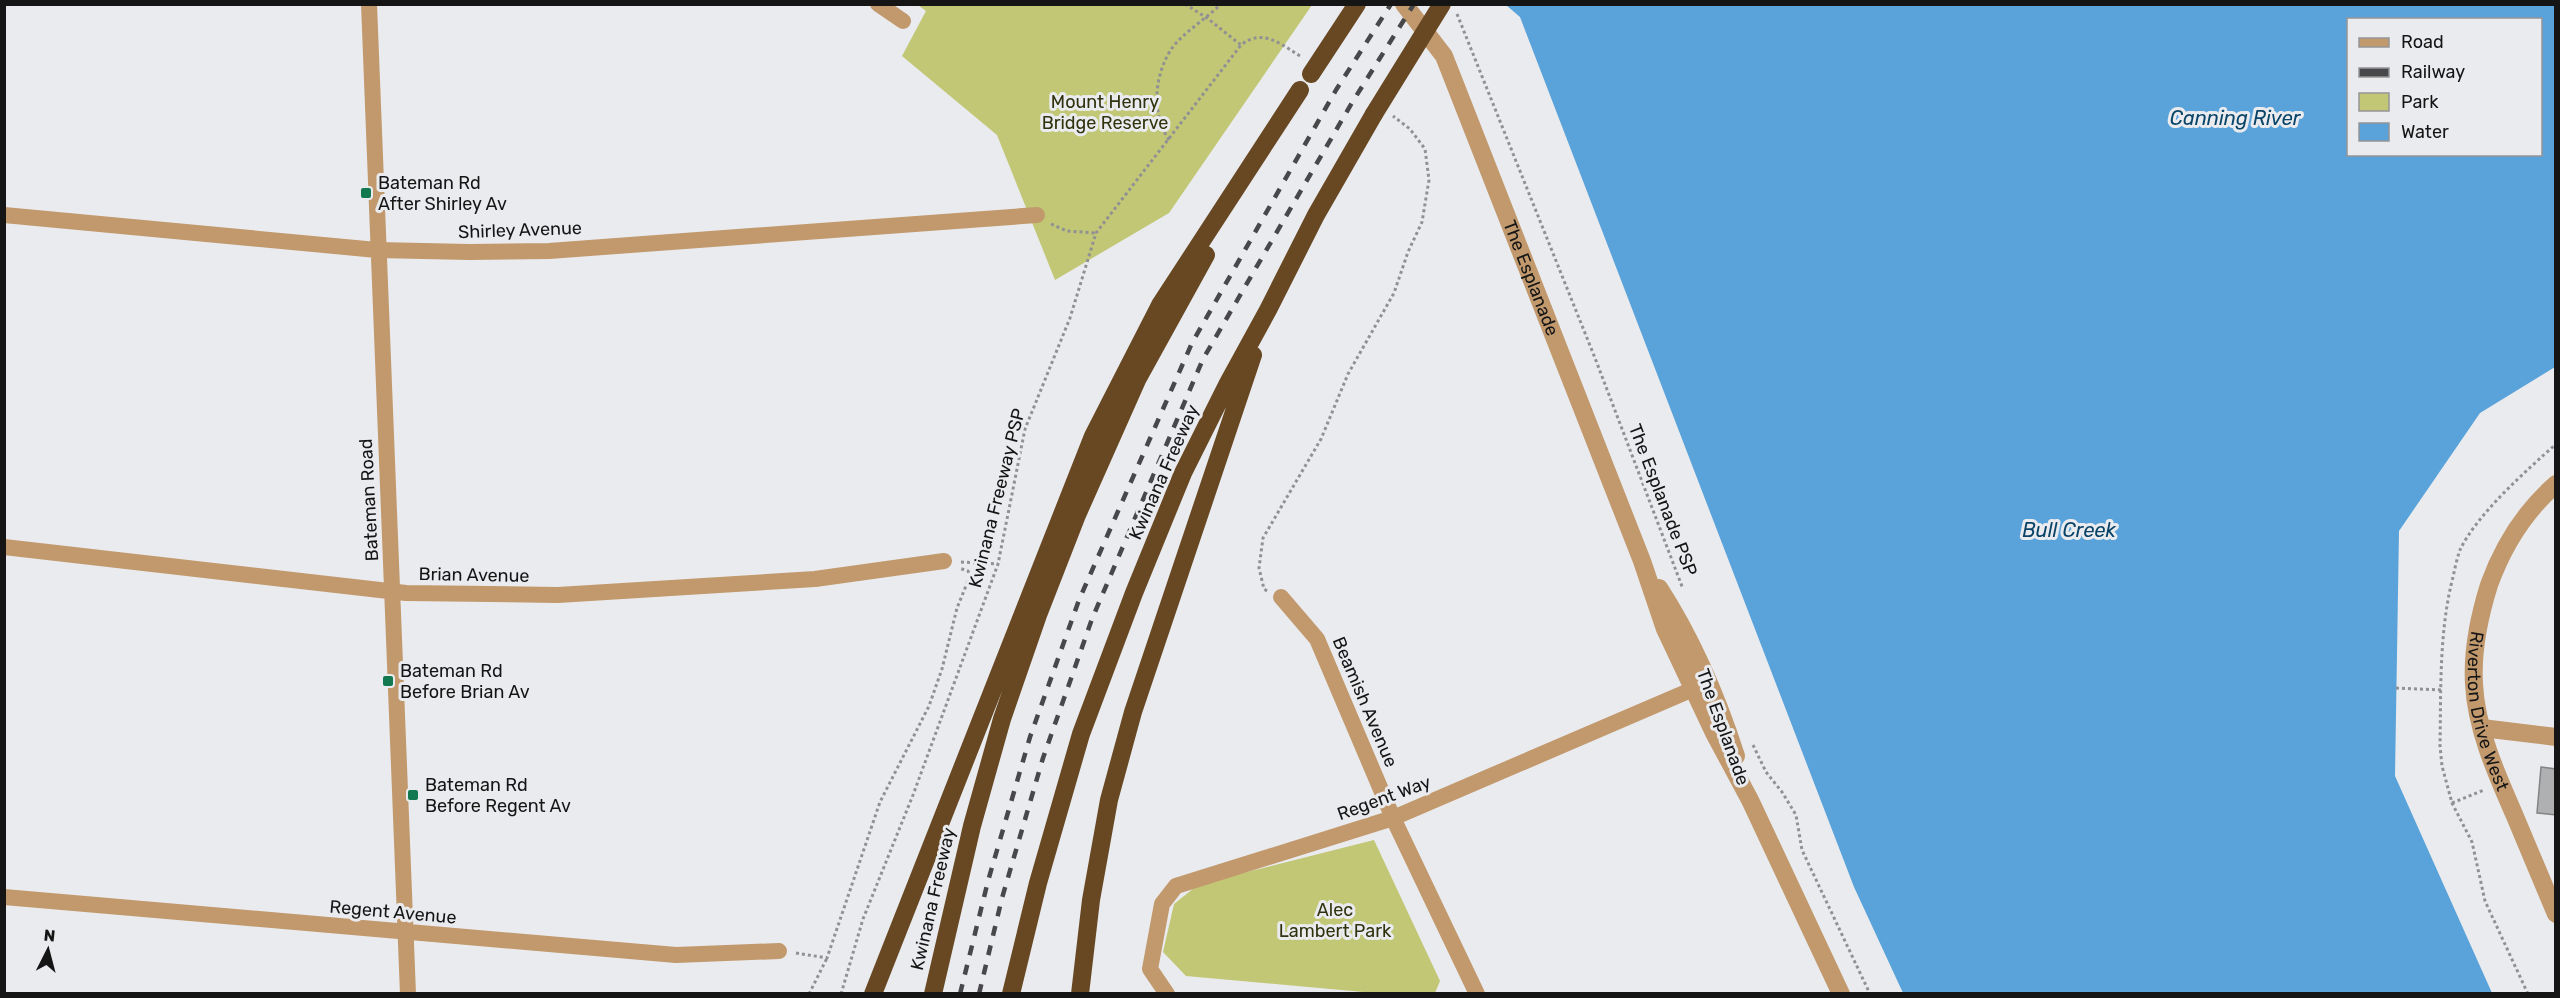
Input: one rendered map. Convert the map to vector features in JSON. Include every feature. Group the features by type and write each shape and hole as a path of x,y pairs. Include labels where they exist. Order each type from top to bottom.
{"highway":[{"name":"Kwinana Freeway","path":"933,993 972,826 1002,719 1077,515 1137,380 1234,203 1300,90 1308,67 1357,4"},
{"name":"Kwinana Freeway","path":"1011,993 1038,883 1081,734 1134,593 1183,474 1316,215 1383,114 1442,4"},
{"path":"873,993 1093,436 1160,305 1300,90"},
{"path":"1080,993 1091,900 1107,811 1133,712 1268,310"}],"street":[{"name":"Bateman Road","path":"369,4 408,993"},
{"path":"878,4 903,21"},
{"name":"The Esplanade","path":"1404,4 1444,56 1642,561 1665,628 1701,686 1714,733 1750,800 1841,993"},
{"name":"Shirley Avenue","path":"4,215 377,250 469,252 549,250 1037,215"},
{"name":"Riverton Drive West","path":"2556,484 2538,500 2516,528 2497,563 2482,606 2475,645 2474,684 2482,728 2501,783 2556,914"},
{"name":"Brian Avenue","path":"4,547 392,592 558,595 815,579 944,561"},
{"name":"Beamish Avenue","path":"1281,597 1317,639 1393,818 1477,993"},
{"name":"Regent Way","path":"1167,993 1150,969 1162,904 1176,886 1393,818 1701,686"},
{"path":"2482,728 2556,736"},
{"name":"Regent Avenue","path":"4,897 676,955 779,951"}],"path":[{"path":"1137,4 1150,4"},
{"path":"1185,4 1241,45 1257,36 1270,38 1308,67"},
{"path":"1169,140 1161,128 1158,111 1158,83 1165,62 1173,46 1221,4"},
{"name":"The Esplanade PSP","path":"1452,4 1591,347 1683,589"},
{"name":"Kwinana Freeway PSP","path":"841,993 863,919 913,795 998,564 1025,429 1070,318 1096,233 1241,45"},
{"path":"1281,597 1264,589 1259,568 1263,538 1321,439 1348,374 1394,293 1408,252 1422,222 1429,180 1425,149 1410,129 1383,114"},
{"path":"1037,215 1067,231 1096,233"},
{"path":"944,561 998,564"},
{"path":"809,993 827,958 880,802 929,706 942,669 957,608 970,576 968,571 944,561"},
{"path":"2396,688 2441,690"},
{"path":"1752,742 1766,772 1796,815 1802,850 1870,993"},
{"path":"779,951 827,958"}],"green space":[{"name":"Mount Henry Bridge Reserve","path":"918,5 1312,5 1169,213 1055,280 997,135 902,56 926,11"},
{"name":"Alec Lambert Park","path":"1374,840 1440,981 1435,993 1385,994 1186,976 1163,952 1174,904 1199,884"}],"water":[{"name":"Bull Creek","path":"1506,5 2555,5 2555,367 2480,413 2399,531 2395,776 2492,993 1903,993 1854,887 1520,17"}],"building":[{"path":"2541,767 2556,769 2556,815 2537,813"}],"railway":[{"path":"960,994 988,881 1030,737 1079,600 1192,343 1336,90 1391,4"},
{"path":"979,994 1002,898 1043,758 1092,619 1203,359 1353,101 1414,4"}],"place":[{"name":"Bateman Rd After Shirley Av","path":"366,193"},
{"name":"Bateman Rd Before Brian Av","path":"388,681"},
{"name":"Bateman Rd Before Regent Av","path":"413,795"}],"water label":[{"name":"Canning River","path":"2235,118"}]}
